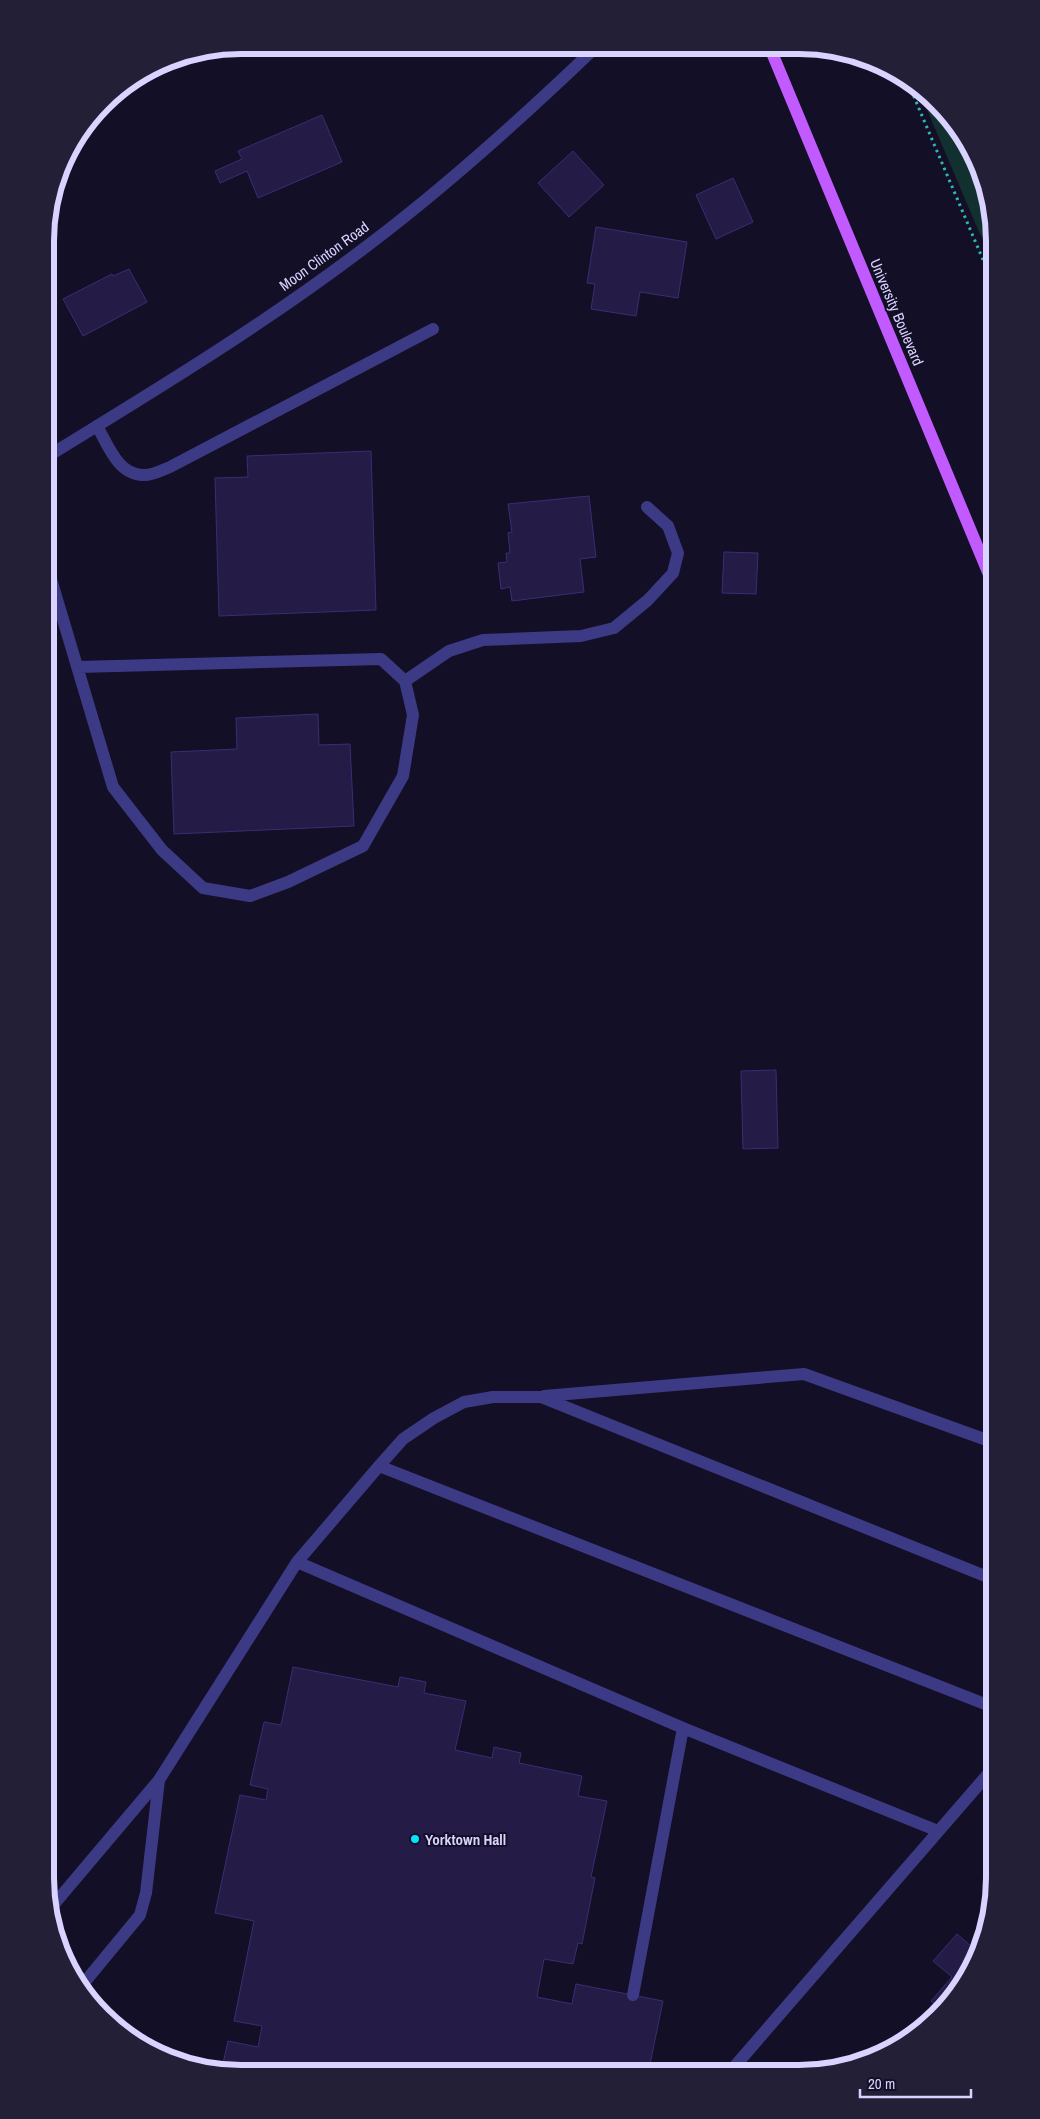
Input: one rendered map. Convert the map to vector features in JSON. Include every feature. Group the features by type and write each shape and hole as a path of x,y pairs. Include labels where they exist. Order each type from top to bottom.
{"main road":[{"name":"University Boulevard","path":"772,54 986,567"}],"street":[{"name":"Moon Clinton Road","path":"54,452 258,324 369,244 498,139 589,54"},
{"path":"97,426 120,466 130,474 145,476 170,467 433,329"},
{"path":"405,681 449,652 483,640 581,636 614,628 648,600 673,573 678,553 668,526 647,507"},
{"path":"54,588 112,787 162,850 203,888 250,896 288,882 363,846 403,776 413,715 405,681 381,659 78,667"},
{"path":"55,1903 159,1780 297,1562 403,1438 464,1402 493,1397 541,1396 804,1374 986,1440"},
{"path":"541,1396 986,1576"},
{"path":"379,1466 986,1704"},
{"path":"297,1562 684,1728 938,1831"},
{"path":"633,1994 684,1728"},
{"path":"736,2065 986,1776"},
{"path":"85,1982 140,1915 146,1893 159,1780"}],"path":[{"path":"911,91 986,267"}],"green space":[{"path":"923,100 948,127 972,169 983,204 986,240 984,240"}],"building":[{"path":"322,115 342,162 258,198 247,171 220,183 215,171 242,159 238,151"},
{"path":"573,151 604,185 569,217 538,183"},
{"path":"733,178 753,222 716,239 696,195"},
{"path":"596,227 687,242 678,298 640,292 636,316 591,309 595,284 587,283"},
{"path":"129,269 147,302 83,336 63,299 112,274 113,276"},
{"path":"371,451 376,610 219,616 215,478 248,477 247,456"},
{"path":"589,496 596,557 580,559 584,592 512,601 510,587 501,589 498,563 507,562 506,553 510,553 508,533 512,532 508,504"},
{"path":"724,552 758,553 756,594 722,593"},
{"path":"318,714 319,745 350,744 354,826 174,834 171,752 237,749 236,718"},
{"path":"776,1070 778,1148 743,1149 741,1071"},
{"name":"Yorktown Hall","path":"293,1667 398,1687 400,1677 426,1682 424,1693 466,1701 455,1750 492,1758 494,1747 521,1753 519,1763 582,1776 578,1796 607,1801 591,1877 595,1878 582,1944 578,1943 573,1964 544,1959 537,1997 572,2004 576,1984 663,2001 650,2065 223,2065 228,2041 258,2047 262,2026 234,2021 254,1921 215,1913 240,1795 266,1800 268,1789 250,1785 264,1722 281,1725"},
{"path":"957,1934 973,1948 955,1982 937,2006 931,2001 952,1977 933,1961"}],"place":[{"name":"Yorktown Hall","path":"415,1839"}]}
